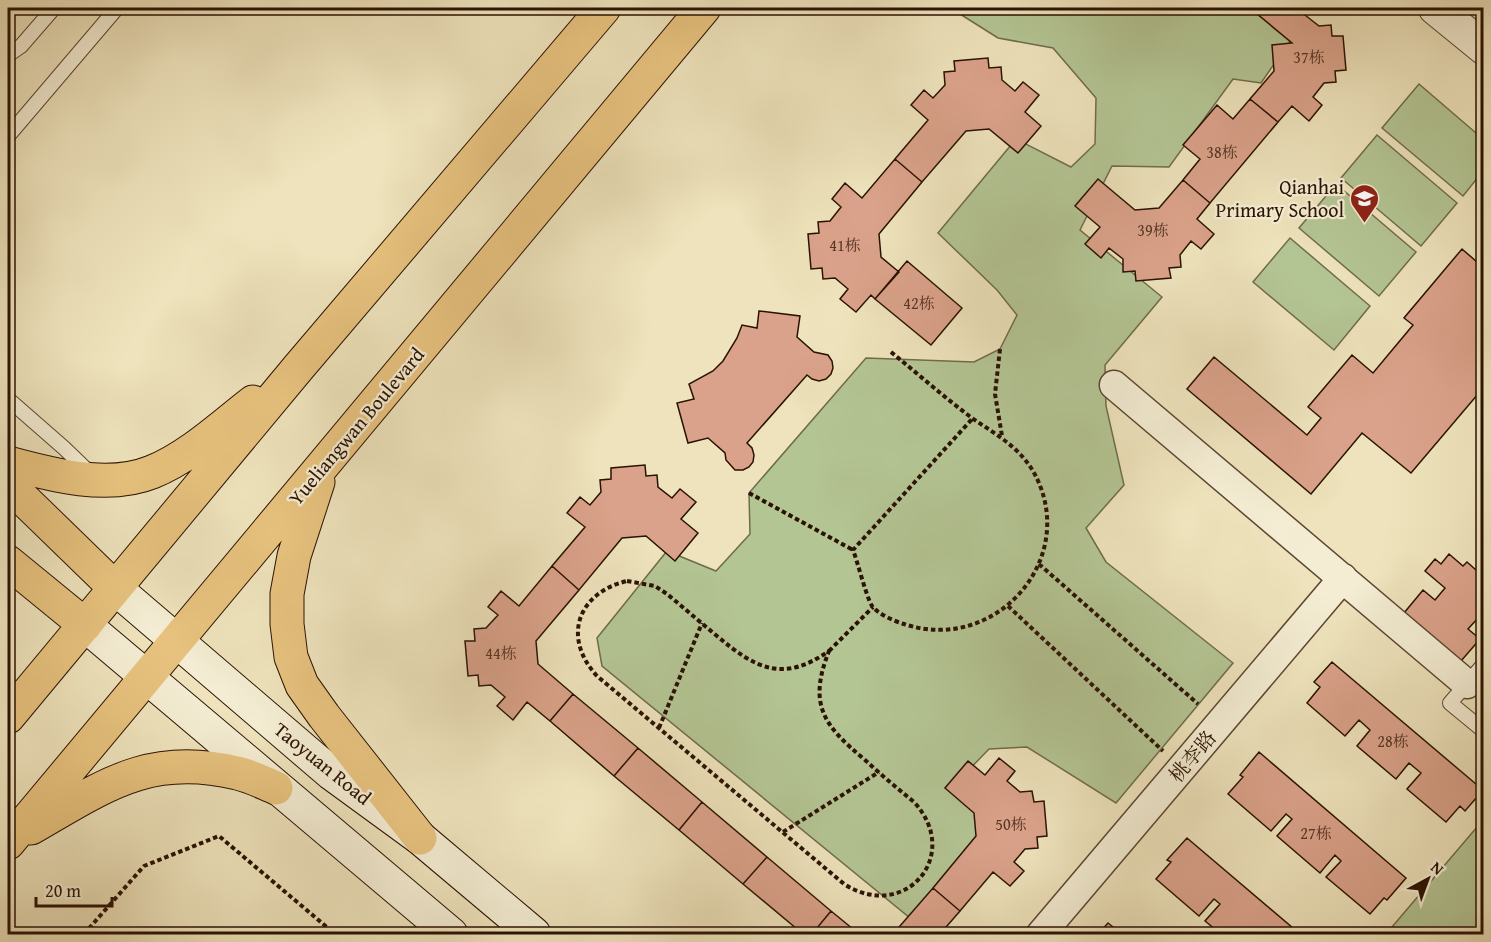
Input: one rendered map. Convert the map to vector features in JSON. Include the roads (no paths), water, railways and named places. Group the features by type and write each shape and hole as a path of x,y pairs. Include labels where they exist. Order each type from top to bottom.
{"main road":[{"path":"8,717 298,368 604,8"},
{"name":"Yueliangwan Boulevard","path":"8,842 704,8"},
{"path":"1436,8 1484,48"},
{"path":"8,463 48,473 95,479 117,479 151,472 186,453 298,368"},
{"path":"324,464 294,556 286,594 291,657 302,685 324,716 420,838"},
{"path":"8,484 115,588"},
{"path":"8,562 451,934"},
{"name":"Taoyuan Road","path":"115,588 332,773 420,838 534,934"},
{"path":"8,842 101,787 125,776 148,770 174,766 217,769 240,774 276,788"}],"street":[{"path":"1114,385 1342,578 1475,674"},
{"name":"桃李路","path":"1041,934 1342,578"}],"lane":[{"path":"8,53 21,46 52,8"},
{"path":"8,136 117,8"},
{"path":"8,399 64,448 95,479"},
{"path":"1475,674 1450,703 1484,731"}],"place":[{"name":"Qianhai Primary School","path":"1365,224"}]}
